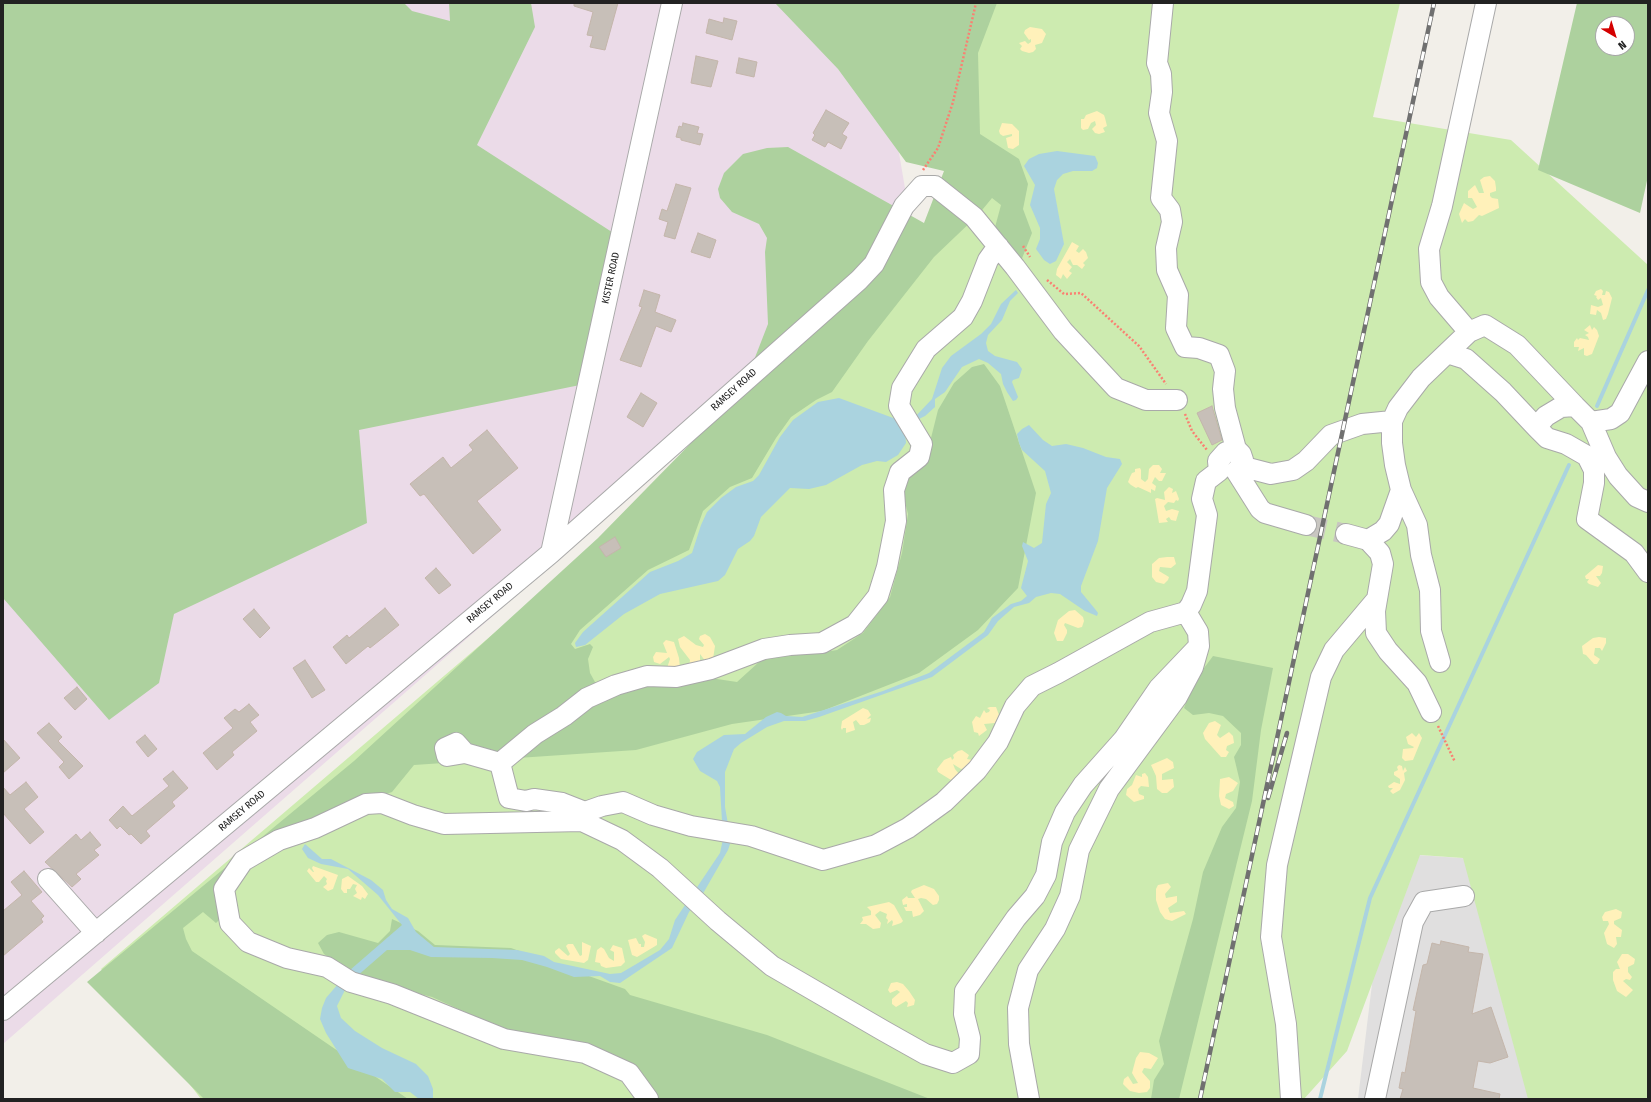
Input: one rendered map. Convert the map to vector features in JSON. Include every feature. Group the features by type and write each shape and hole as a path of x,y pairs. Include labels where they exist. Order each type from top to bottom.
{"street":[{"name":"KISTER ROAD","path":"551,553 672,3"},
{"path":"1162,3 1157,63 1162,92 1159,113 1167,141 1161,198 1170,210 1172,222 1166,248 1166,255 1167,270 1178,295 1176,328 1185,347 1199,348 1219,355 1225,371 1223,389 1225,408 1236,449 1241,454 1243,460 1240,466 1271,474 1294,470 1306,462 1331,435 1362,424 1392,421"},
{"path":"1469,332 1439,297 1431,282 1429,249 1442,206 1486,3"},
{"name":"RAMSEY ROAD","path":"3,1010 551,553 858,280 874,264 904,206 922,186"},
{"path":"922,186 935,186 974,217 1063,331 1116,388 1146,400 1177,400"},
{"path":"500,763 535,734 564,716 587,698 616,684 647,676 676,676 711,669 764,650 790,645 822,643 855,625 878,596 887,567 896,521 894,490 900,472 919,456 922,444 899,406 902,388 926,349 963,317 972,301 988,260 998,246"},
{"path":"1440,662 1431,630 1430,590 1421,555 1417,525 1401,490 1393,451 1392,421 1398,408 1421,378 1469,332 1485,325 1517,345 1591,422 1606,457 1618,476 1637,496 1648,502"},
{"path":"1447,353 1466,359 1503,392 1547,438 1566,444 1587,456 1594,470 1594,483 1587,520 1634,553 1648,572"},
{"path":"1591,422 1611,419 1620,413 1648,361"},
{"path":"1536,427 1546,416 1561,407 1575,406"},
{"path":"500,763 509,798 526,800 534,799 562,803 585,812 602,806 623,802 653,815 691,826 751,836 823,860 876,845 908,828 944,802 977,770 998,742 1015,706 1032,686 1150,622 1186,612 1197,591 1207,515 1202,499 1206,481 1219,471 1218,461 1226,452 1236,449"},
{"path":"1236,471 1260,509 1265,513 1306,524"},
{"path":"1368,540 1383,531 1389,524 1401,490"},
{"path":"1346,534 1368,540 1380,553 1383,564 1375,611 1376,633 1388,651 1417,683 1432,712"},
{"path":"1291,1099 1286,1024 1271,937 1278,866 1321,677 1334,650 1377,599"},
{"path":"1029,1099 1019,1044 1018,1008 1028,970 1055,929 1070,896 1079,850 1109,789 1177,697 1193,667 1199,646 1198,632 1186,612"},
{"path":"648,1099 629,1073 586,1053 504,1039 392,994 351,982 327,967 286,958 248,942 230,923 224,889 243,861 279,840 315,828 366,804 382,803 413,815 444,824 582,821 622,840 660,868 718,921 772,966 925,1054 954,1063 969,1054 970,1038 964,1014 965,991 1016,918 1035,896 1046,875 1052,842 1065,812 1083,785 1124,739 1159,688 1199,646"},
{"path":"465,753 500,763"},
{"path":"48,879 96,933"},
{"path":"1376,1099 1413,922 1424,902 1464,896"}],"path":[{"path":"922,186 921,172 938,148 953,102 976,3"},
{"path":"1024,246 1031,260"},
{"path":"1044,278 1064,294 1081,293 1139,346 1182,407 1192,431 1201,445 1218,461"},
{"path":"1432,712 1456,762"}],"shaded area":[{"path":"3,3 817,3 890,100 915,247 3,1044"},
{"path":"1388,853 1475,859 1536,1099 1358,1099"}],"green space":[{"path":"3,3 404,3 412,11 450,21 449,3 531,3 535,27 477,145 615,234 580,385 359,430 367,523 174,614 159,683 109,720 3,598"},
{"path":"775,3 997,3 978,53 980,134 1019,159 1028,184 1023,209 1032,233 1021,261 994,231 1001,205 992,198 978,215 934,257 868,341 832,392 816,400 791,417 776,438 752,478 730,487 703,511 689,550 648,570 580,630 571,644 575,649 590,644 593,647 588,659 590,673 595,682 612,688 697,676 737,682 770,652 795,647 813,654 837,650 863,633 890,597 902,553 908,514 900,482 926,458 938,410 954,383 972,367 984,364 1000,386 1036,493 1018,588 978,630 919,673 822,711 732,724 636,750 414,765 392,792 361,803 245,866 221,918 216,923 203,912 183,928 186,939 192,951 408,1099 204,1099 87,982 354,761 598,538 742,391 768,324 765,252 767,238 759,224 732,212 720,198 718,189 724,173 743,154 767,148 788,147 924,223 944,171 906,162 838,69"},
{"path":"979,3 1400,3 1373,117 1511,140 1648,265 1648,1099 1528,1099 1463,858 1420,855 1347,1051 1304,1099 201,1099 101,969 877,306 930,254"},
{"path":"1577,3 1648,3 1648,176 1640,213 1538,170"},
{"path":"1213,656 1273,668 1261,730 1252,801 1179,1099 1151,1099 1154,1080 1164,1064 1159,1041 1193,919 1203,872 1222,827 1236,808 1240,782 1234,757 1241,745 1241,733 1223,716 1209,713 1193,715 1184,708 1193,683"},
{"path":"392,919 418,931 435,945 511,948 625,989 630,995 767,1035 930,1099 652,1099 642,1084 507,1031 432,997 359,978 324,954 318,943 327,935 339,932 378,943 390,931"}],"sand":[{"path":"1030,27 1042,29 1046,34 1042,43 1035,45 1036,49 1029,53 1020,49 1022,46 1019,43 1025,41 1028,44 1031,42 1031,39 1029,40 1024,33 1025,30"},
{"path":"1097,111 1104,115 1107,126 1103,128 1105,132 1099,134 1095,133 1092,129 1096,125 1095,121 1091,123 1088,129 1083,130 1081,128 1081,119 1084,119 1086,115"},
{"path":"1002,123 1012,124 1019,131 1019,145 1013,149 1008,148 1006,138 1012,136 1012,134 1003,136 1000,134 999,131"},
{"path":"1490,176 1495,181 1496,191 1490,193 1490,196 1498,199 1499,208 1482,216 1479,215 1473,221 1468,222 1465,219 1462,223 1459,214 1464,203 1473,209 1477,207 1472,198 1468,198 1468,191 1475,185 1479,193 1484,193 1480,180 1484,177"},
{"path":"1072,242 1079,246 1076,251 1079,253 1083,249 1088,258 1083,263 1085,265 1082,269 1077,265 1073,265 1070,259 1067,262 1072,267 1069,271 1072,273 1067,279 1063,274 1061,279 1056,275 1057,269"},
{"path":"1601,289 1603,291 1602,295 1605,295 1606,291 1609,292 1612,298 1606,319 1603,320 1601,313 1597,310 1596,315 1590,314 1591,305 1598,307 1603,305 1601,298 1598,300 1596,297 1597,296 1594,295 1596,291"},
{"path":"1590,325 1592,330 1594,327 1597,330 1599,336 1592,354 1587,356 1584,355 1584,348 1578,351 1579,347 1574,347 1574,342 1577,338 1578,340 1580,338 1589,340 1585,335 1589,333 1584,330"},
{"path":"1153,465 1159,465 1162,469 1160,473 1166,473 1162,481 1159,481 1155,477 1152,483 1156,486 1155,491 1151,489 1151,493 1138,487 1136,488 1128,482 1132,473 1135,472 1135,469 1140,468 1141,479 1145,482 1148,479 1149,469"},
{"path":"1169,487 1173,489 1172,493 1176,491 1179,499 1174,503 1168,502 1164,506 1166,511 1172,509 1179,511 1176,521 1171,520 1169,517 1166,519 1168,522 1159,523 1155,499 1165,500 1164,492"},
{"path":"1174,557 1176,564 1171,568 1160,567 1159,571 1169,577 1164,584 1156,582 1152,577 1152,564 1159,558"},
{"path":"1598,565 1603,566 1600,576 1596,576 1601,583 1598,587 1589,584 1587,582 1589,579 1586,579 1585,576"},
{"path":"1075,610 1083,617 1084,621 1082,627 1078,628 1065,623 1064,625 1067,633 1063,641 1057,641 1054,633 1058,620 1069,611"},
{"path":"705,634 710,637 715,646 713,659 706,662 700,654 700,662 689,667 690,660 680,647 678,639 684,636 696,645 703,647 704,645 699,639 700,636"},
{"path":"1593,638 1606,638 1606,643 1602,651 1600,648 1595,648 1594,655 1600,659 1597,664 1594,664 1586,655 1583,654 1582,646"},
{"path":"666,640 674,642 679,658 680,668 667,668 670,659 669,657 660,664 654,662 653,657 656,652 667,653 663,643"},
{"path":"996,707 999,715 995,723 984,724 987,730 979,736 978,733 974,732 972,722 976,716 980,718 984,710 986,713 989,712 990,710 987,708"},
{"path":"863,708 868,710 871,715 867,719 871,718 870,722 860,725 856,720 853,722 855,730 846,733 846,728 843,728 842,730 842,721"},
{"path":"1215,721 1221,725 1217,735 1220,738 1229,732 1233,736 1234,743 1227,746 1226,750 1229,752 1226,757 1221,757 1205,739 1203,733 1209,723"},
{"path":"1412,733 1416,737 1419,733 1422,738 1413,760 1405,761 1402,758 1403,749 1414,747 1408,744 1406,737"},
{"path":"962,750 969,755 967,759 972,760 970,766 961,769 953,764 959,774 957,778 951,780 938,772 937,769 944,760 951,757 952,760 954,758 953,755"},
{"path":"1167,758 1173,762 1174,768 1162,774 1162,780 1173,779 1174,787 1167,793 1162,793 1157,789 1156,776 1151,765"},
{"path":"1399,765 1402,766 1403,771 1405,767 1407,771 1404,773 1405,780 1400,790 1393,794 1390,791 1393,788 1389,788 1388,786 1394,782 1400,784 1400,779 1394,775 1394,772 1398,770 1397,767"},
{"path":"1145,773 1148,777 1149,787 1141,786 1138,789 1139,794 1144,796 1144,799 1134,802 1126,795 1127,789 1132,785 1136,775 1142,777 1142,774"},
{"path":"1229,777 1238,783 1233,791 1226,794 1225,798 1233,802 1234,806 1229,809 1221,805 1219,796 1220,779"},
{"path":"313,866 338,875 333,889 328,891 323,887 327,884 327,879 324,876 319,882 316,882 307,871 309,868 314,872 312,868"},
{"path":"348,876 362,886 368,894 365,899 362,897 361,900 353,896 357,893 355,889 357,885 353,884 350,889 347,889 347,893 344,893 341,889 342,879"},
{"path":"1168,883 1171,887 1165,894 1166,898 1177,896 1177,902 1168,908 1170,913 1184,911 1186,914 1172,921 1165,919 1160,912 1156,900 1156,889 1158,885"},
{"path":"924,885 934,889 939,896 939,900 937,904 933,905 926,899 918,899 924,911 920,915 913,917 912,911 906,911 904,907 907,907 907,904 903,905 902,900 907,896 908,898 915,898 911,892 912,890"},
{"path":"889,902 894,905 903,921 901,923 892,926 892,920 887,924 887,914 880,911 875,915 881,923 880,928 873,929 866,924 860,924 863,920 862,917 871,915 871,911 867,907"},
{"path":"1616,909 1622,912 1621,918 1614,921 1614,924 1622,930 1621,937 1616,937 1617,944 1614,948 1607,944 1604,933 1609,924 1608,921 1603,921 1602,917 1605,912"},
{"path":"645,934 657,939 657,945 637,957 632,955 628,940 636,938 639,944 641,944 641,947 644,947 645,942 642,936"},
{"path":"582,942 591,946 588,960 584,963 561,959 555,953 555,951 559,948 568,956 570,954 566,946 568,944 573,944 580,956 582,955"},
{"path":"613,945 622,948 625,962 621,966 606,968 601,966 600,963 595,962 597,950 601,947 604,949 609,958 614,961 614,952 610,950"},
{"path":"1622,954 1628,954 1635,959 1634,964 1628,967 1628,972 1632,977 1630,980 1626,979 1623,981 1633,990 1626,997 1617,991 1613,980 1613,972 1616,969 1620,969 1617,962"},
{"path":"897,982 903,984 909,991 915,1000 914,1005 907,1007 908,1003 906,1001 896,1007 892,1004 892,999 900,992 897,990 890,993 888,990 891,983"},
{"path":"1140,1052 1149,1053 1158,1058 1151,1069 1144,1068 1142,1072 1150,1081 1150,1088 1147,1092 1139,1093 1130,1091 1123,1084 1124,1079 1128,1076 1133,1084 1138,1083 1132,1073 1136,1058"}],"water":[{"path":"1057,151 1095,156 1098,163 1097,168 1092,171 1073,171 1063,174 1057,180 1054,189 1064,244 1056,261 1050,264 1044,260 1036,249 1040,239 1040,228 1030,205 1035,185 1024,166 1029,159 1039,154"},
{"path":"1016,290 1018,293 1010,301 1002,320 988,335 986,343 988,351 995,356 1017,362 1022,369 1019,378 1013,380 1012,382 1018,397 1016,400 1013,401 1007,392 1003,384 1001,374 988,363 979,359 962,367 945,392 935,399 935,407 925,416 917,420 915,417 932,399 942,368 951,356 981,334 991,324 1001,304"},
{"path":"839,398 896,419 905,431 906,443 898,455 886,462 877,461 862,465 826,485 809,489 790,488 761,517 754,536 750,541 738,549 725,575 718,581 660,594 624,614 585,645 576,647 575,643 583,632 650,572 678,561 692,553 707,512 721,498 736,487 753,481 759,475 780,437 793,420 818,402"},
{"path":"1029,425 1043,440 1052,446 1066,444 1083,448 1106,457 1120,459 1122,464 1107,488 1098,541 1081,586 1081,592 1098,613 1097,616 1085,611 1060,594 1051,593 1036,597 1029,603 1014,607 998,621 988,635 932,677 819,717 805,721 784,721 767,727 741,743 734,749 725,772 725,807 731,841 728,850 701,897 689,912 672,948 620,983 610,982 600,976 574,977 522,960 431,957 410,950 387,950 348,984 337,1006 341,1018 355,1031 382,1048 416,1064 428,1076 433,1089 433,1099 419,1099 410,1092 395,1092 382,1079 348,1068 326,1033 320,1019 322,1008 326,998 350,970 402,925 378,895 348,869 321,864 308,858 302,849 305,844 322,859 331,859 371,880 383,890 386,900 392,909 408,918 416,932 434,947 517,950 544,956 554,962 610,974 621,973 660,950 669,939 675,920 720,853 723,839 720,787 717,781 700,771 693,759 697,752 724,735 745,734 766,717 777,712 786,716 802,717 883,691 929,673 984,632 992,618 1011,604 1021,601 1027,596 1021,588 1028,561 1022,546 1023,542 1034,548 1042,543 1046,504 1051,493 1045,471 1022,450 1019,443 1017,434"}],"building":[{"path":"574,3 618,3 605,50 590,47 593,36 587,35 593,12 574,6"},
{"path":"724,18 737,21 732,40 706,33 709,19 723,23"},
{"path":"696,56 718,61 711,87 691,83"},
{"path":"739,58 757,62 754,77 736,73"},
{"path":"826,110 849,123 842,134 847,137 841,149 828,142 825,147 812,140 815,135 813,133"},
{"path":"683,123 699,127 697,133 703,134 700,145 681,140 681,138 676,137 679,126 682,127"},
{"path":"676,184 691,188 675,239 664,236 668,222 659,219 662,209 667,211"},
{"path":"698,233 716,240 710,258 691,252"},
{"path":"644,290 660,295 655,312 676,320 671,332 656,326 641,367 620,360 642,307 639,306"},
{"path":"641,393 657,403 643,427 627,417"},
{"path":"1212,406 1222,440 1212,445 1197,413"},
{"path":"487,430 518,468 477,501 501,530 473,554 424,494 420,496 410,484 443,457 451,468 473,450 469,445"},
{"path":"615,537 621,548 606,557 599,547"},
{"path":"436,568 451,585 439,594 425,578"},
{"path":"385,608 399,625 370,648 368,646 346,664 333,647 347,635 349,638"},
{"path":"254,609 270,628 260,638 243,619"},
{"path":"305,660 325,690 312,698 293,668"},
{"path":"77,687 87,699 75,710 64,698"},
{"path":"249,704 259,715 250,722 257,731 232,752 234,755 217,770 203,753 233,728 224,718 235,709 239,712"},
{"path":"49,723 62,737 58,741 83,766 69,779 59,767 64,762 37,733"},
{"path":"145,735 157,749 148,757 136,742"},
{"path":"3,739 20,758 3,773"},
{"path":"173,771 188,788 172,802 175,806 146,831 150,836 141,844 120,826 117,829 109,820 123,806 132,816 169,786 163,779"},
{"path":"26,782 38,797 24,809 44,832 30,844 3,813 3,787 10,795"},
{"path":"90,832 101,845 94,850 99,855 76,874 81,879 72,887 45,862 76,834 81,840"},
{"path":"24,871 42,892 31,901 44,916 41,919 43,922 3,956 3,911 22,895 11,882"},
{"path":"1441,941 1469,947 1468,952 1483,954 1472,1014 1491,1007 1508,1057 1490,1063 1478,1061 1473,1088 1500,1094 1499,1099 1400,1099 1403,1089 1399,1088 1402,1072 1405,1073 1416,1011 1413,1010 1423,965 1427,964 1432,943 1440,945"}],"waterway":[{"path":"1597,406 1648,290"},
{"path":"1320,1099 1370,898 1569,465"}],"tunnel":[{"path":"1306,525 1346,534"}],"railway":[{"path":"1200,1099 1434,3"},
{"path":"1268,798 1287,733"}]}
